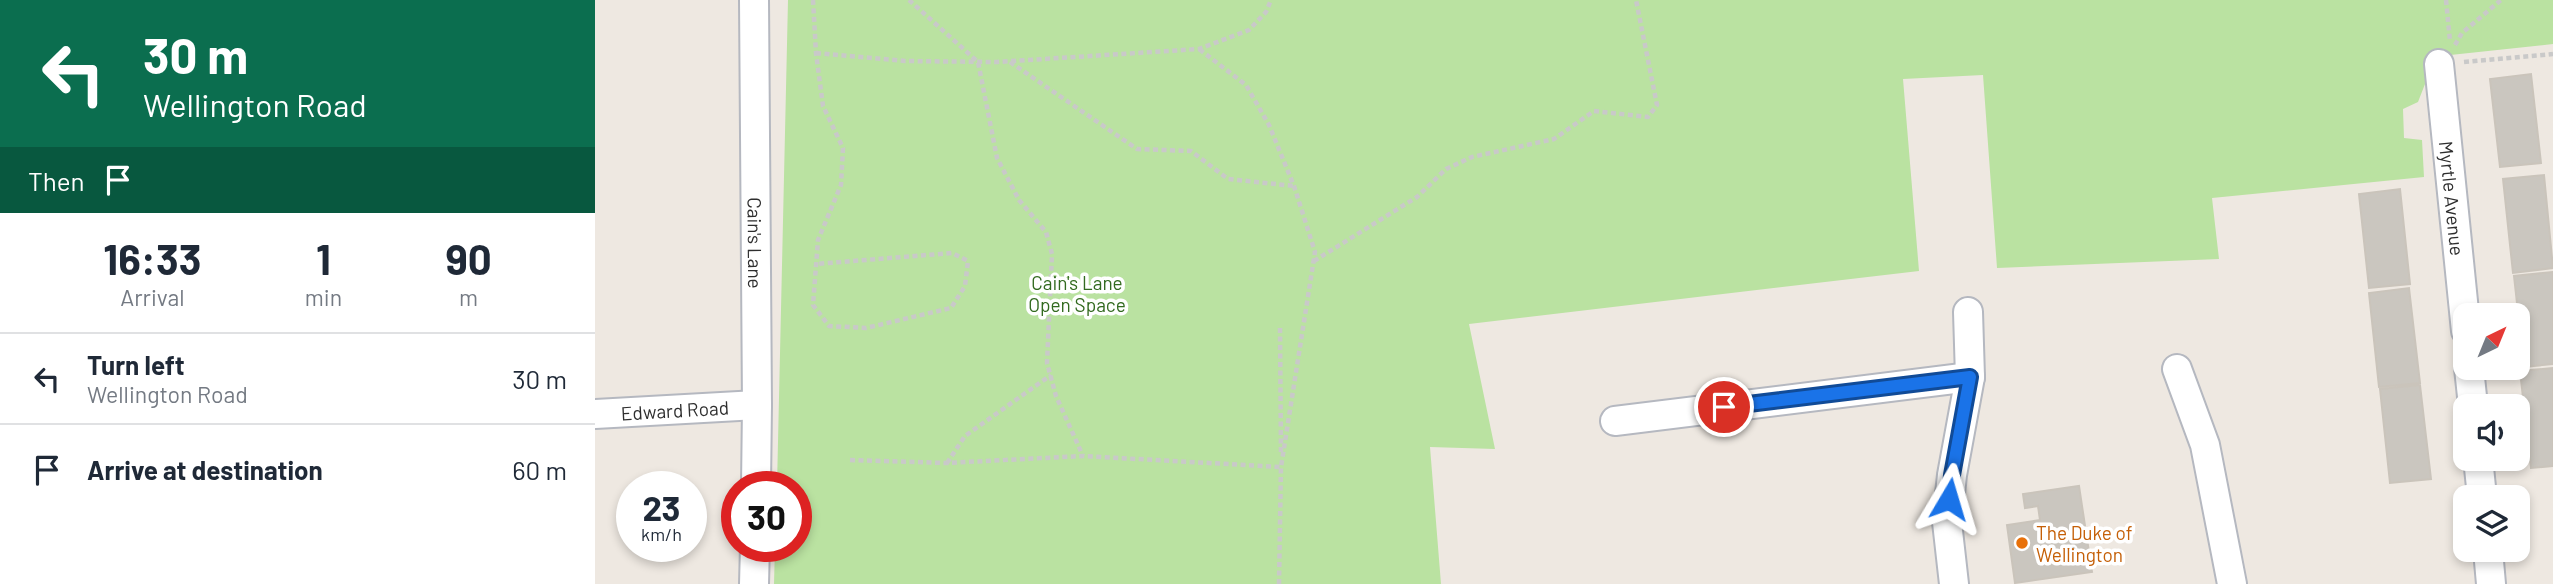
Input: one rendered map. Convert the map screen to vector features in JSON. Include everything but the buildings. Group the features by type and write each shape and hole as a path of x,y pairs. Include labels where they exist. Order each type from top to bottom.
{"street":[{"name":"Cain's Lane","path":"754,0 756,471"},
{"name":"Myrtle Avenue","path":"2439,64 2463,303"},
{"path":"1954,584 1947,522 1952,475 1970,377 1968,312"},
{"path":"2176,369 2205,445 2232,584"},
{"path":"1615,421 1970,377"},
{"name":"Edward Road","path":"595,414 757,405"},
{"path":"754,562 754,584"},
{"path":"2489,562 2491,584"}],"path":[{"path":"813,0 815,52 823,106 843,148 841,185 818,240 813,305 829,326 866,328 951,308 965,286 968,261 952,253 817,264"},
{"path":"909,0 978,61 997,158 1019,200 1046,232 1052,254 1047,363 1056,396 1083,456"},
{"path":"815,52 905,61 1009,61 1199,49 1249,30 1266,12 1271,0"},
{"path":"1313,261 1417,197 1446,169 1472,157 1554,139 1594,111 1648,117 1657,105 1636,0"},
{"path":"2446,0 2451,51 2462,33 2501,0"},
{"path":"1199,49 1246,85 1269,125 1294,186 1315,252 1281,467"},
{"path":"2439,64 2553,54"},
{"path":"1009,61 1137,149 1191,151 1228,179 1294,186"},
{"path":"1279,584 1280,328"},
{"path":"947,463 965,436 1051,375"},
{"path":"850,460 947,463 1083,456 1281,467"}],"green space":[{"name":"Cain's Lane Open Space","path":"788,0 2553,0 2553,44 2441,56 2432,66 2418,102 2403,109 2404,138 2422,140 2424,177 2212,198 2219,259 1997,268 1983,75 1903,79 1919,271 1469,324 1495,449 1430,447 1441,584 774,584 775,562 812,562 812,471 777,471"}],"place":[{"name":"The Duke of Wellington","path":"2022,543"}],"route":[{"path":"1724,407 1970,377 1949,499"}]}
